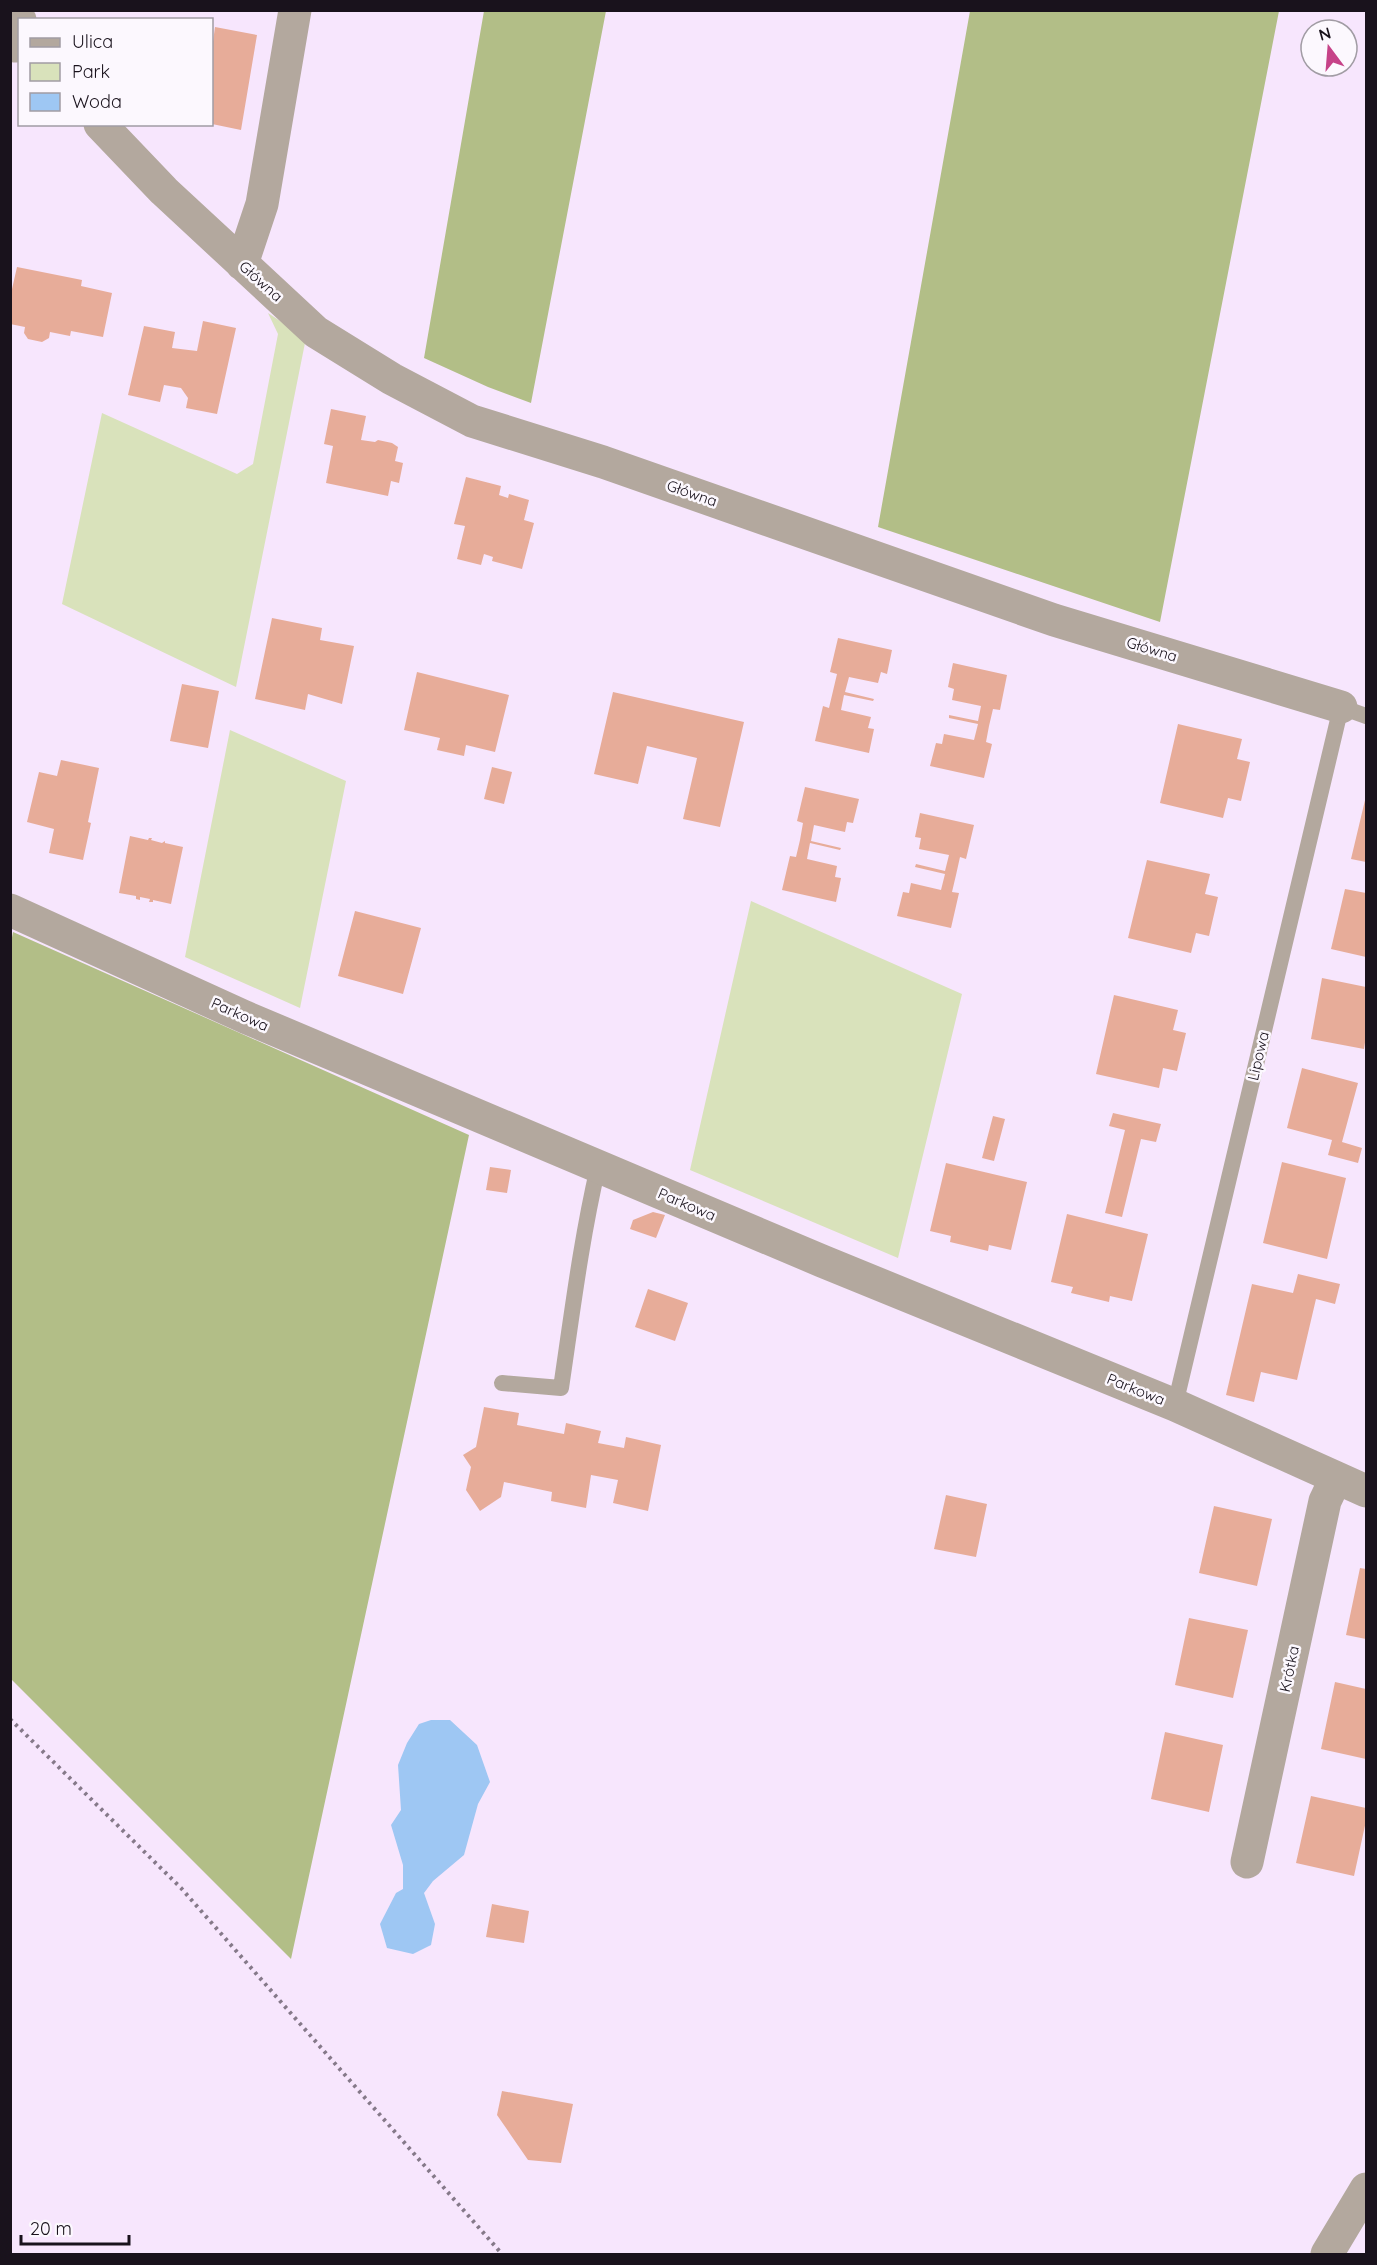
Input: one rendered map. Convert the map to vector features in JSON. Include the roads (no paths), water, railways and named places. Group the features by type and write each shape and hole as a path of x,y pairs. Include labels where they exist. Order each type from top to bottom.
{"street":[{"path":"242,264 262,204 295,10"},
{"name":"Główna","path":"102,126 164,191 316,332 392,379 472,421 603,462 1054,620 1354,712"},
{"name":"Parkowa","path":"10,910 245,1017 598,1167 1175,1405 1366,1491"},
{"name":"Krótka","path":"1247,1862 1325,1501 1336,1478"},
{"path":"1326,2254 1366,2189"}],"lane":[{"name":"Lipowa","path":"1175,1405 1354,712"},
{"path":"502,1383 561,1388 576,1282 598,1167"}],"water":[{"path":"431,1720 450,1720 477,1745 490,1782 478,1804 464,1855 433,1881 424,1893 435,1924 431,1945 413,1954 387,1948 380,1924 396,1893 403,1889 403,1865 391,1825 401,1810 398,1765 407,1743 419,1724"}]}
